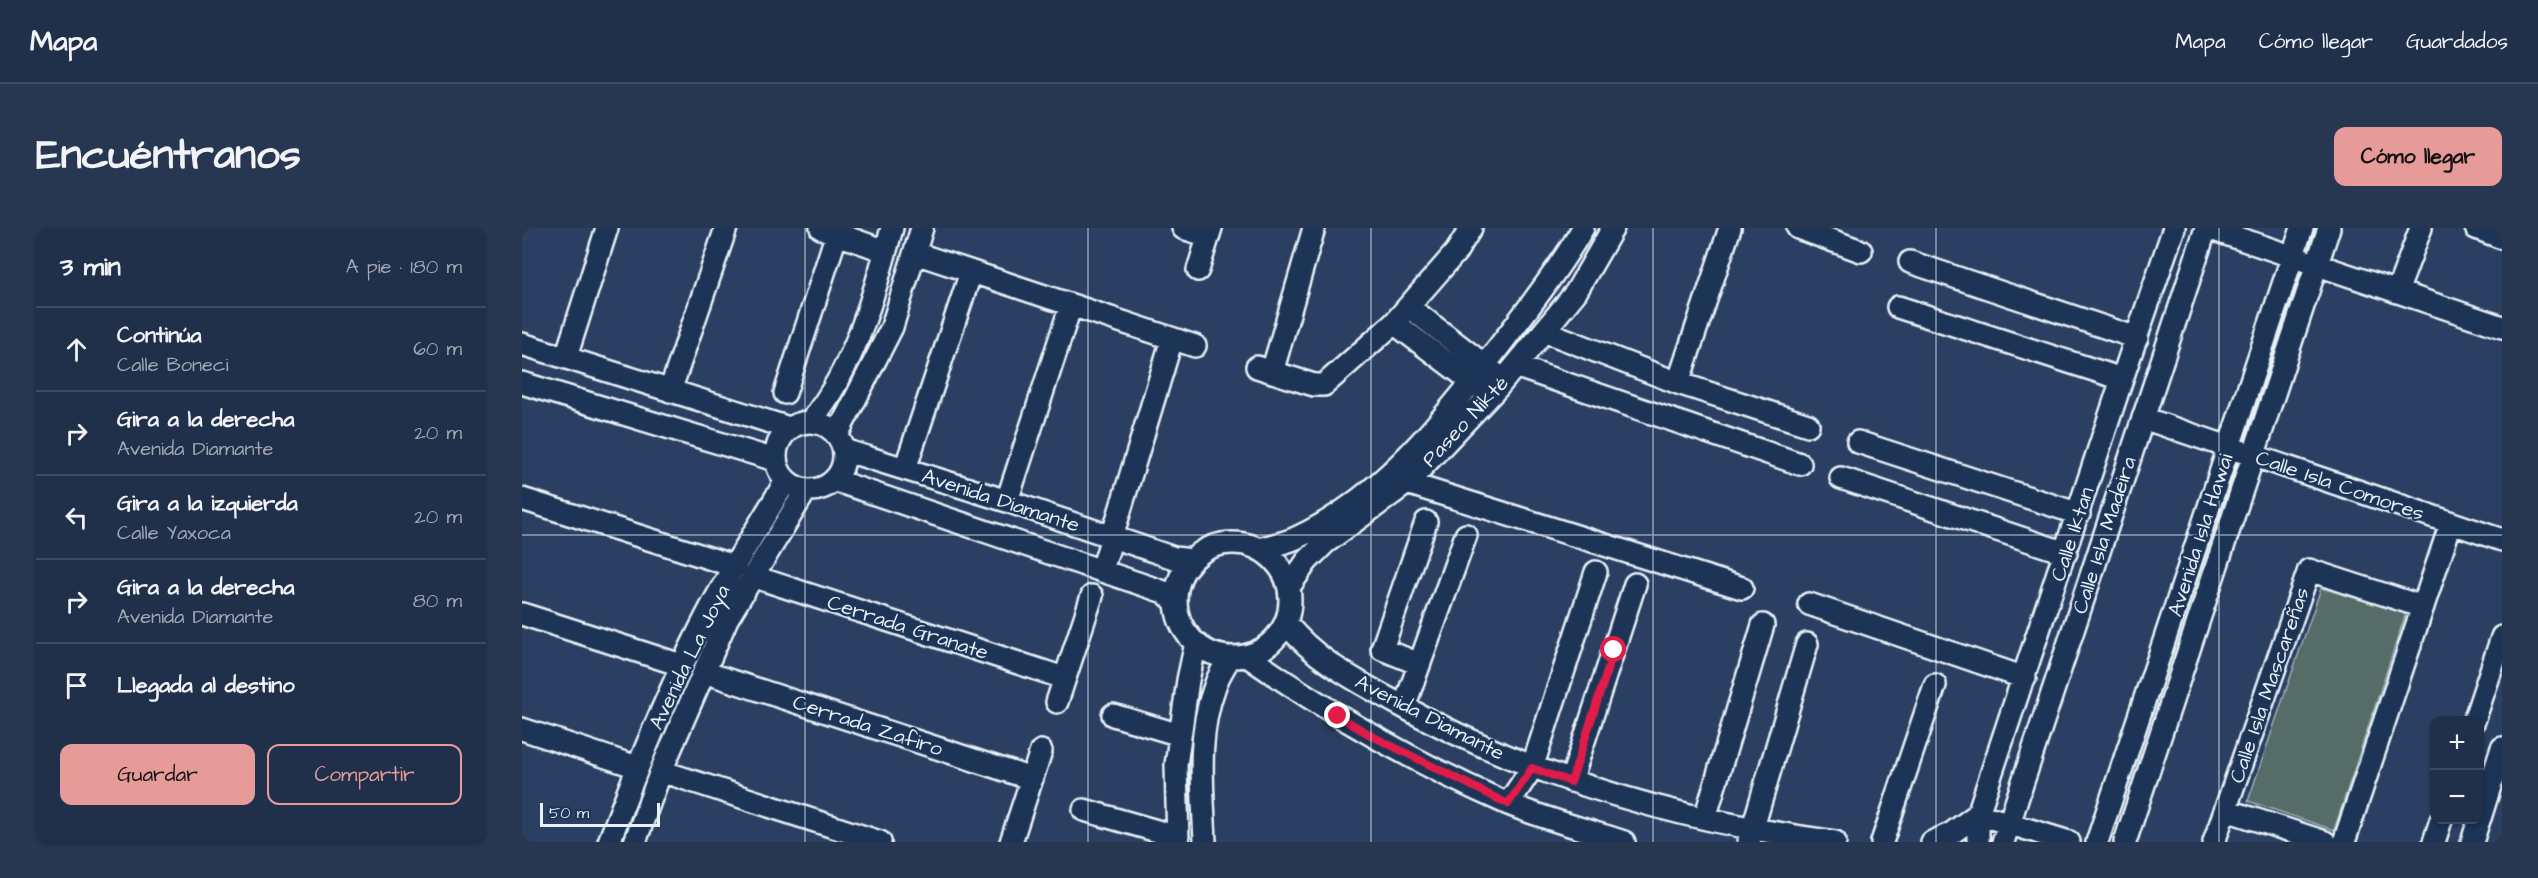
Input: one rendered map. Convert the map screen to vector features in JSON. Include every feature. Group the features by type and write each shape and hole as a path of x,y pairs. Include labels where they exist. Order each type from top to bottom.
{"street":[{"path":"566,357 607,228"},
{"path":"670,391 726,228"},
{"path":"812,421 826,403 848,362 863,324 892,228"},
{"path":"840,443 830,428 812,421 799,423 789,428 781,437 776,448 779,472 786,481 806,490 826,486 840,471 840,443 892,327 922,228"},
{"path":"1183,228 1209,232 1198,270"},
{"path":"1314,228 1264,369 1314,386 1324,385 1394,323 1456,252 1471,228"},
{"name":"Paseo Nikté","path":"1259,549 1296,539 1361,498 1399,465 1479,374 1518,324 1562,264 1583,228"},
{"name":"Paseo Nikté","path":"1289,587 1325,543 1407,483 1503,381 1576,292 1613,228"},
{"path":"1678,383 1730,228"},
{"path":"1798,228 1861,250"},
{"name":"Calle Iktan","path":"1978,842 1978,814 2174,228"},
{"path":"2207,228 2502,327"},
{"name":"Calle Isla Madeira","path":"2005,832 2207,228"},
{"name":"Avenida Isla Hawai","path":"2097,842 2302,228"},
{"name":"Avenida Isla Hawai","path":"2125,842 2330,228"},
{"path":"2397,292 2421,228"},
{"path":"2476,228 2502,237"},
{"path":"785,393 829,231 885,251"},
{"path":"915,253 1195,346"},
{"path":"1910,262 2137,338"},
{"path":"905,469 971,272"},
{"path":"1007,501 1071,305"},
{"path":"1409,307 1479,374"},
{"path":"1898,308 2122,379"},
{"path":"1394,323 1479,374 1800,464"},
{"path":"1544,331 1678,383 1808,425"},
{"path":"1102,570 1172,339"},
{"path":"522,344 789,428"},
{"path":"522,383 776,460"},
{"name":"Calle Isla Comores","path":"2143,418 2502,540"},
{"path":"1858,442 2079,514"},
{"name":"Avenida Diamante","path":"840,443 905,469 1174,558 1192,560"},
{"path":"1841,477 2066,553"},
{"name":"Avenida Diamante","path":"834,480 1164,592 1176,602"},
{"name":"Avenida La Joya","path":"634,842 661,771 727,619 743,571 786,481"},
{"path":"1407,483 1742,588"},
{"name":"Avenida La Joya","path":"609,842 637,767 681,665 743,571 806,490"},
{"name":"Cerrada Granate","path":"522,499 1064,678"},
{"path":"1419,664 1382,650 1426,522"},
{"path":"2344,842 2451,523"},
{"path":"1404,707 1466,535"},
{"path":"1205,842 1201,772 1204,723 1215,684 1239,656 1270,643 1286,623 1290,603 1289,587 1278,565 1259,549 1242,543 1223,543 1206,549 1192,560 1183,572 1176,602 1179,617 1186,631 1196,643 1212,653 1239,656"},
{"name":"Calle Isla Mascareñas","path":"2214,842 2309,570 2422,607"},
{"path":"1508,804 1532,768 1596,572"},
{"path":"1571,782 1635,584"},
{"path":"1057,702 1092,596"},
{"path":"1809,604 2025,678"},
{"path":"522,614 681,665"},
{"name":"Avenida Diamante","path":"1286,623 1298,639 1323,660 1404,707 1470,741 1532,768 1608,794 1705,818 1750,835 1835,842"},
{"path":"1705,818 1763,625"},
{"path":"2475,716 2502,637"},
{"path":"1084,810 1178,839 1176,765 1179,735 1196,643"},
{"path":"1750,835 1806,644"},
{"name":"Avenida Diamante","path":"1239,656 1374,737 1508,804 1624,842"},
{"name":"Cerrada Zafiro","path":"704,672 1032,779"},
{"path":"1882,842 1935,685"},
{"path":"1113,715 1179,735"},
{"path":"522,729 637,767"},
{"path":"1011,842 1041,751"},
{"path":"2484,804 2501,753"},
{"path":"661,771 880,842"},
{"name":"Calle Isla Mascareñas","path":"2226,810 2325,842"},
{"path":"1932,842 1952,833 1978,814 2005,832 2069,842"},
{"path":"2434,842 2439,824"},
{"path":"2472,842 2477,824"}],"green space":[{"path":"2321,588 2406,613 2334,830 2248,801"}],"route":[{"path":"1338,716 1374,737 1508,804 1532,768 1571,782 1614,650"}]}
